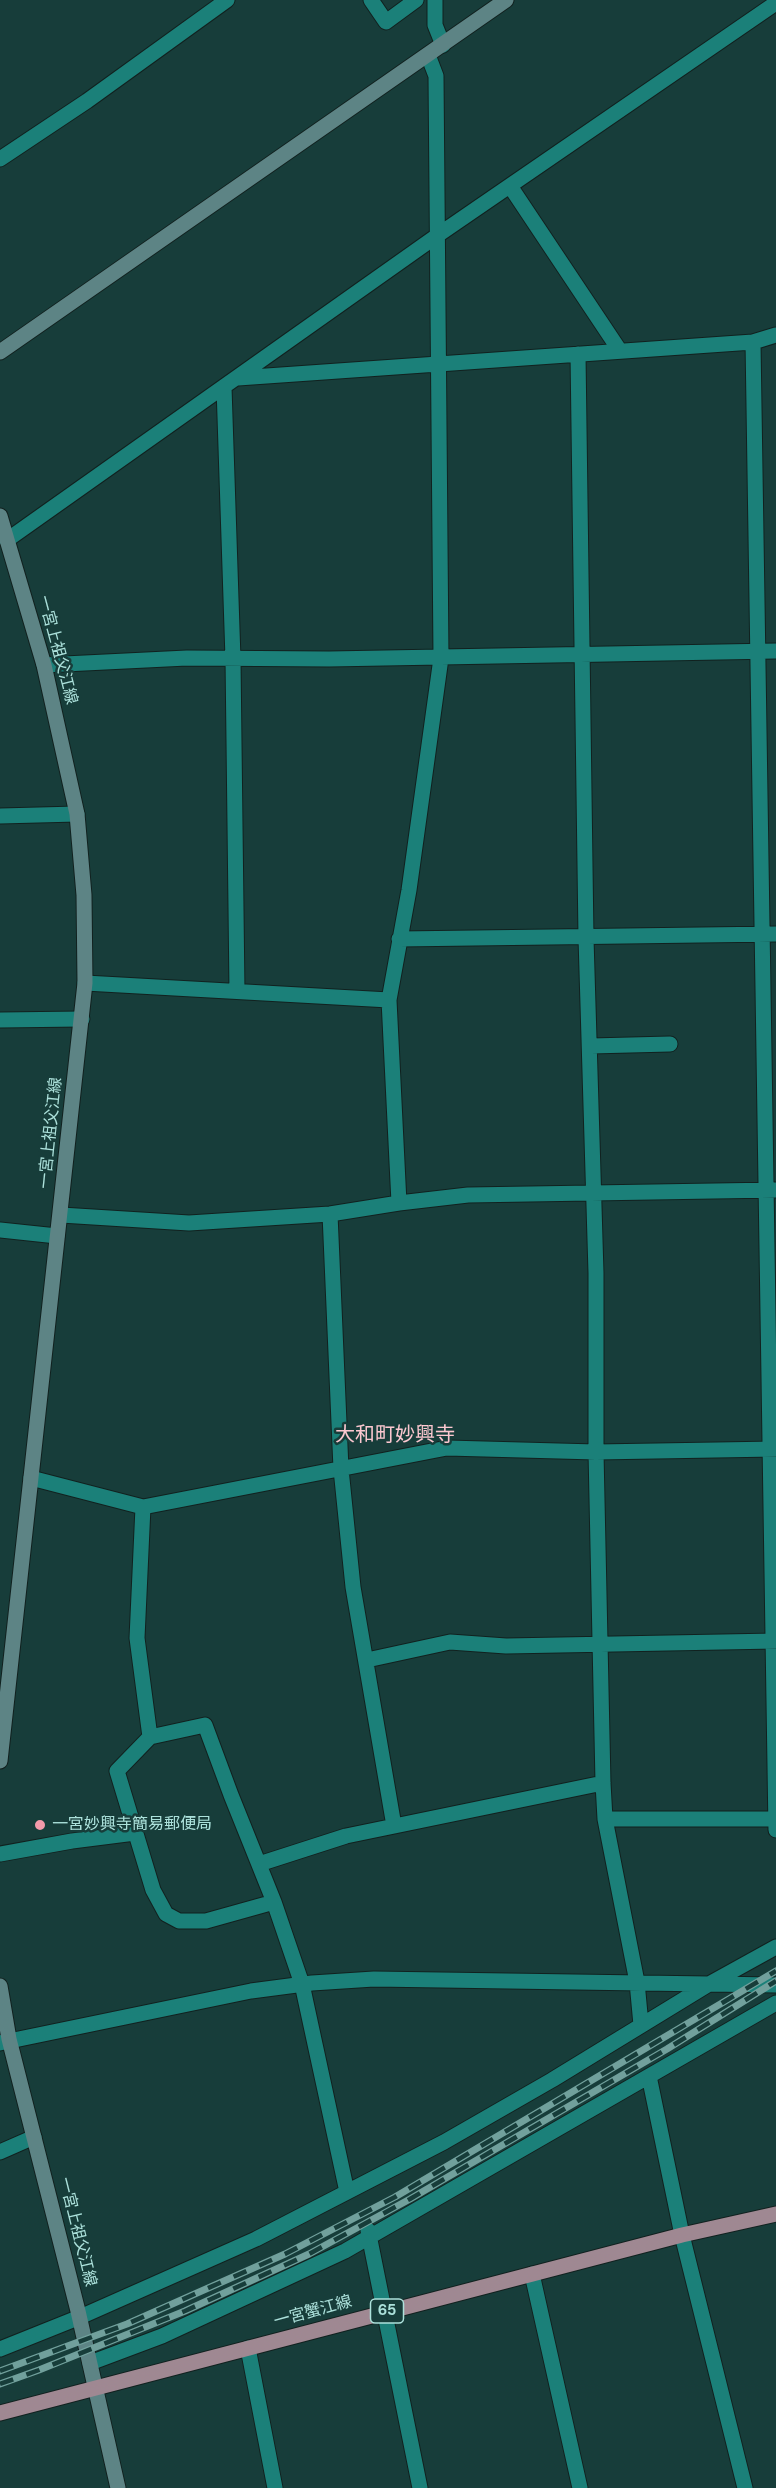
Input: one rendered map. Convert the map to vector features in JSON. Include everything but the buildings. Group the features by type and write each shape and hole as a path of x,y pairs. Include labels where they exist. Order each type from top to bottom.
{"main road":[{"path":"0,352 507,0"},
{"name":"一宮上祖父江線","path":"0,516 44,665 77,814 84,895 86,983 0,1761"},
{"name":"一宮上祖父江線","path":"0,1986 4,2041 34,2137 80,2317 118,2488"},
{"name":"一宮蟹江線","path":"0,2413 682,2235 776,2214"}],"street":[{"path":"0,159 87,101 227,0"},
{"path":"371,0 386,22 416,0"},
{"path":"435,0 435,25 443,45"},
{"path":"7,540 438,235 776,3"},
{"path":"399,1203 389,1000 411,878 441,658 436,76 428,55"},
{"path":"510,186 620,351"},
{"path":"238,378 753,342 776,335"},
{"path":"605,1819 775,1822 768,934 757,651 753,342"},
{"path":"578,354 586,938 596,1273 596,1452 603,1783 605,1819 638,1982 641,2025"},
{"path":"224,387 233,659 237,991"},
{"path":"44,665 233,659 441,658 582,653 776,651"},
{"path":"0,816 77,814"},
{"path":"399,939 768,934"},
{"path":"86,983 389,1000"},
{"path":"0,1020 81,1018"},
{"path":"591,1046 670,1044"},
{"path":"61,1215 189,1223 330,1214 468,1195 770,1190"},
{"path":"330,1214 341,1469 353,1587 394,1826"},
{"path":"0,1230 57,1236"},
{"path":"31,1478 143,1507 447,1448 596,1452 772,1449"},
{"path":"143,1507 137,1638 150,1737"},
{"path":"367,1660 450,1642 506,1646 775,1641"},
{"path":"274,1902 206,1921 179,1921 165,1914 153,1890 117,1771 150,1737 206,1725 274,1902 302,1984 347,2192"},
{"path":"259,1864 346,1836 603,1783"},
{"path":"0,1854 135,1833"},
{"path":"0,2349 80,2317 256,2239 444,2142 552,2080 708,1984 776,1947"},
{"path":"4,2041 251,1991 302,1984 374,1979 776,1985"},
{"path":"90,2363 162,2336 263,2292 776,2003"},
{"path":"649,2076 682,2235 745,2488"},
{"path":"0,2152 34,2137"},
{"path":"369,2234 420,2488"},
{"path":"532,2274 580,2488"},
{"path":"248,2348 275,2488"}],"railway":[{"path":"0,2371 127,2324 285,2254 395,2197 776,1971"},
{"path":"0,2384 185,2311 309,2254 410,2199 667,2049 776,1981"}],"place":[{"name":"一宮妙興寺簡易郵便局","path":"40,1825"}],"district":[{"name":"大和町妙興寺","path":"395,1436"}]}
